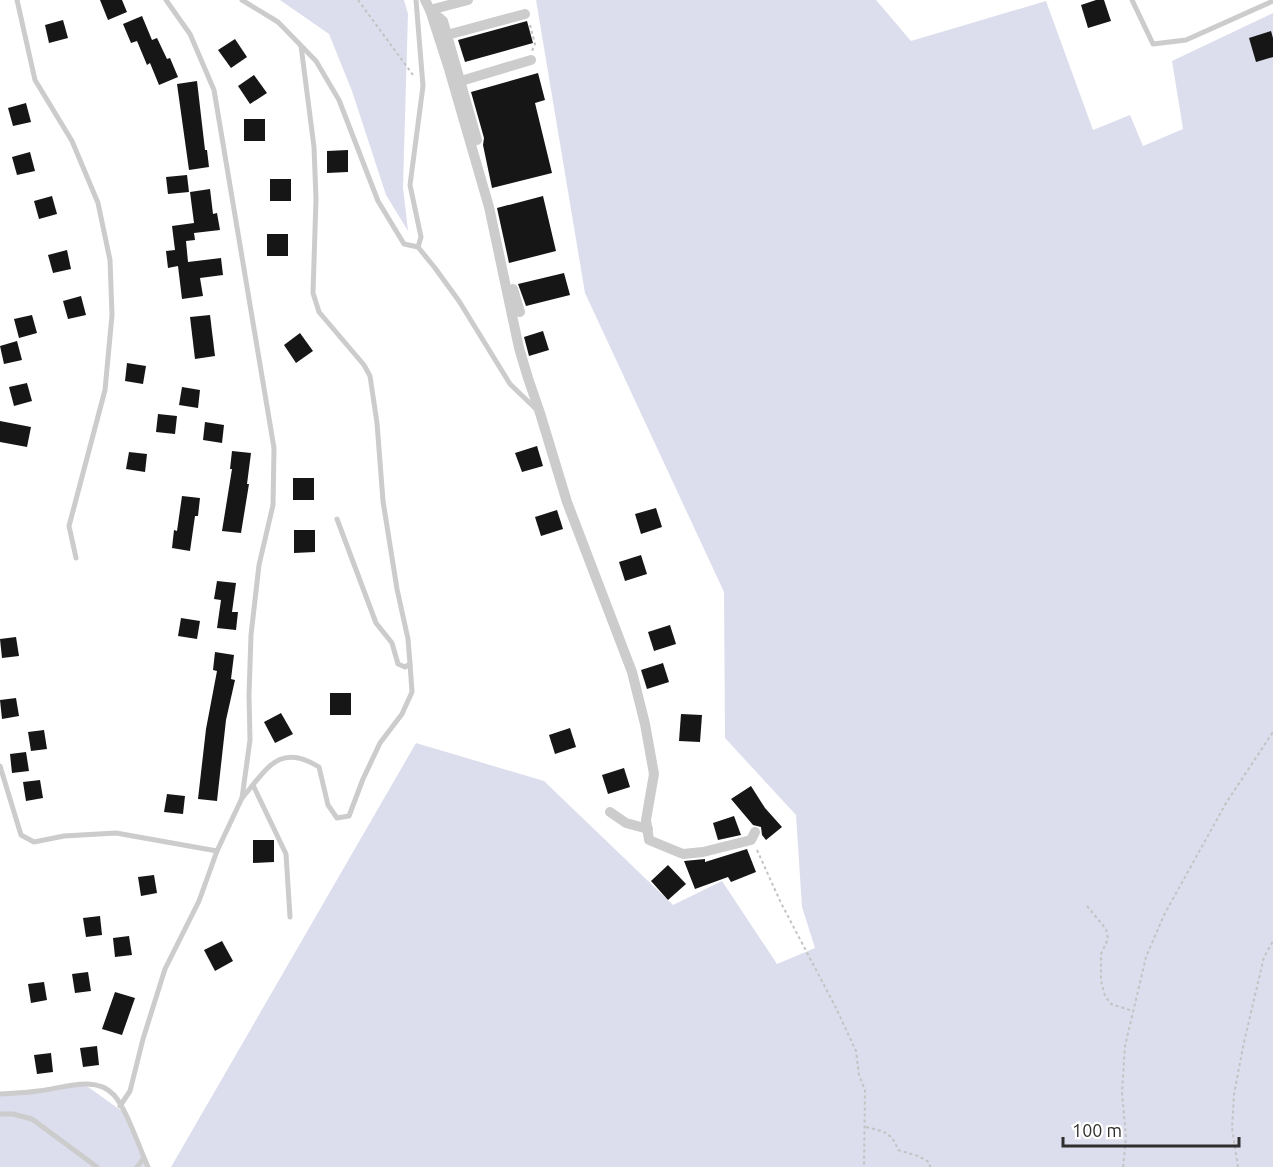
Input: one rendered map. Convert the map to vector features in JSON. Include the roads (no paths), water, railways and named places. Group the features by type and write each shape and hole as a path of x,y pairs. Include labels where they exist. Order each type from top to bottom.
{"street":[{"path":"427,5 468,0"},
{"path":"427,5 443,21 461,81 506,266 520,312"},
{"path":"427,5 449,69 489,207 519,348 567,502 632,672 654,774 646,820 649,840 683,854 703,852 753,836"},
{"path":"447,35 525,14"},
{"path":"461,81 531,60"},
{"path":"610,812 626,823 648,829"}],"lane":[{"path":"17,0 35,80 72,141 98,203 110,260 111,315 105,390 69,526 76,558"},
{"path":"165,0 190,34 213,90 274,448 273,505 259,566 251,635 250,740 242,798"},
{"path":"242,0 278,22 316,61 339,100 378,201 404,244 418,247 459,301 510,384 540,413"},
{"path":"416,0 423,86 411,185 421,237 418,247"},
{"path":"1132,0 1153,44 1186,40 1273,1"},
{"path":"120,1106 130,1092 143,1039 165,969 199,901 217,851 242,798 268,765 286,758 305,758 319,768 328,805 337,818 350,816 363,779 380,743 402,714 412,692 408,639 397,589 383,501 370,376 364,364 319,312 313,293 316,199 314,147 301,46"},
{"path":"337,519 376,623 392,643 398,664 405,667 411,664"},
{"path":"0,765 21,835 34,842 64,836 116,833 217,851"},
{"path":"253,785 286,854 290,917"},
{"path":"0,1094 37,1092 84,1084 104,1087 114,1095 148,1167"},
{"path":"0,1114 13,1114 32,1119 97,1167"},
{"path":"137,1167 144,1158"}]}
